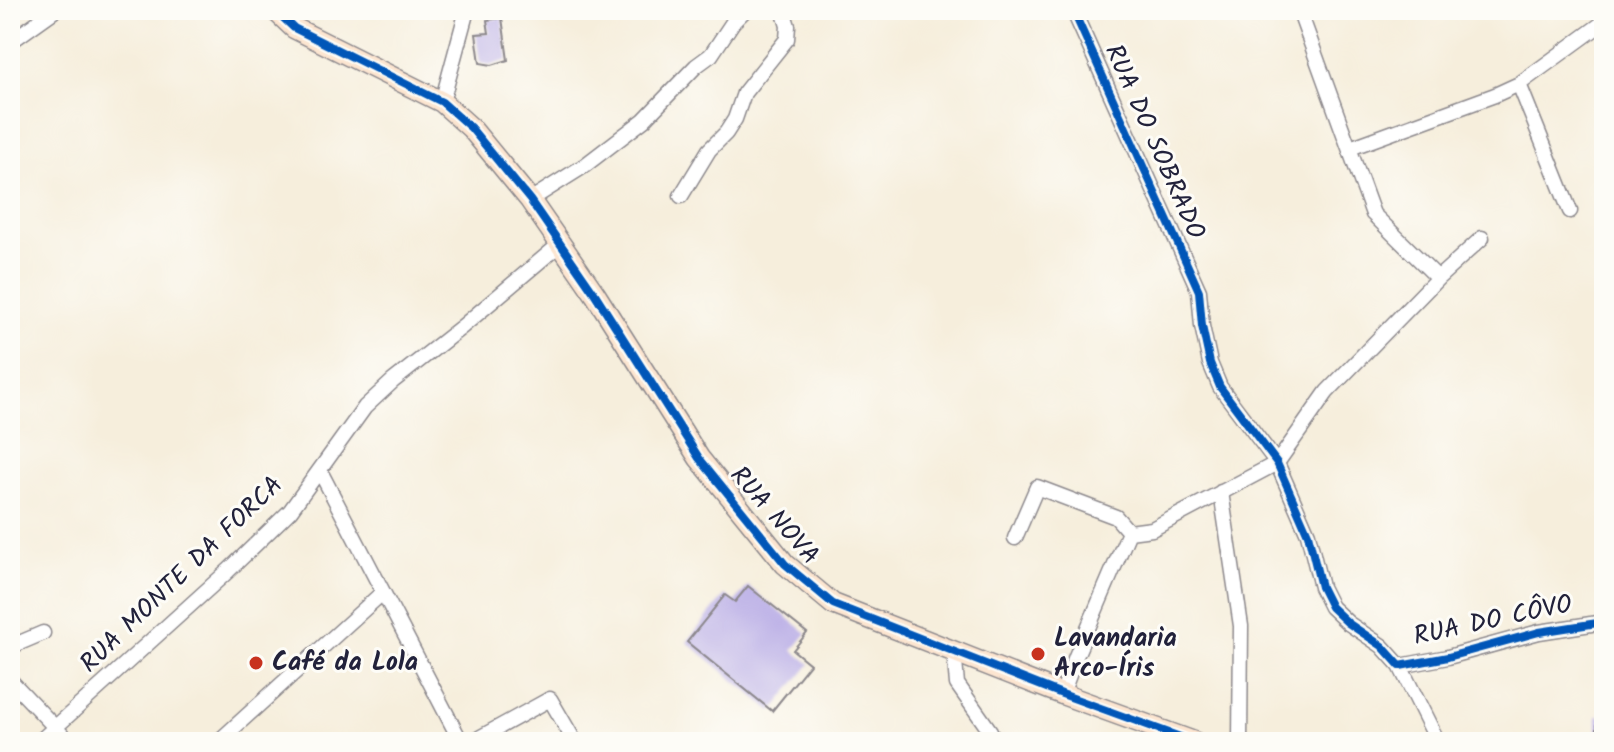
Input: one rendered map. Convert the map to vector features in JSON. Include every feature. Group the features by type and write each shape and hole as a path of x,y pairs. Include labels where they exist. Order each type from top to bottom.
{"street":[{"path":"10,42 55,10"},
{"name":"RUA NOVA","path":"275,10 294,28 442,102 471,128 530,200 595,294 699,458 785,564 833,604 1194,742"},
{"path":"442,102 467,10"},
{"path":"530,200 584,166 644,120 696,66 711,55 745,10"},
{"path":"681,196 709,150 735,119 744,93 787,39 788,26 783,10"},
{"name":"RUA DO SOBRADO","path":"1073,10 1199,291"},
{"path":"1299,10 1373,214 1438,278"},
{"path":"1350,148 1519,84 1604,22"},
{"path":"1519,84 1570,211"},
{"path":"1129,532 1152,529 1277,463 1327,392 1438,278 1482,238"},
{"name":"RUA MONTE DA FORCA","path":"39,742 290,511 365,407 560,244"},
{"name":"RUA DO CÔVO","path":"1199,291 1210,363 1220,387 1277,463 1308,534 1321,587 1331,607 1382,646 1400,666 1448,657 1539,632 1604,622"},
{"path":"320,471 461,742"},
{"path":"1015,538 1037,487 1116,517 1129,532"},
{"path":"1221,492 1241,626 1240,742"},
{"path":"1062,694 1129,532"},
{"path":"218,742 382,593"},
{"path":"10,647 43,633"},
{"path":"954,651 957,684 990,731 994,742"},
{"path":"1400,666 1438,742"},
{"path":"10,680 69,742"},
{"path":"472,742 550,699 575,742"}],"building":[{"path":"502,18 508,60 492,65 480,63 476,34 489,33 487,20"},
{"path":"748,586 807,633 793,650 810,664 772,711 687,642 725,595 735,602"},
{"path":"1597,716 1604,716 1604,739 1597,739"}],"cycle path":[{"path":"275,10 294,28 442,102 471,128 530,200 595,294 699,458 785,564 833,604 1194,742"},
{"path":"1073,10 1199,291 1210,363 1220,387 1277,463 1308,534 1321,587 1331,607 1382,646 1400,666 1448,657 1539,632 1604,622"}],"place":[{"name":"Lavandaria Arco-Íris","path":"1038,654"},
{"name":"Café da Lola","path":"256,663"}]}
